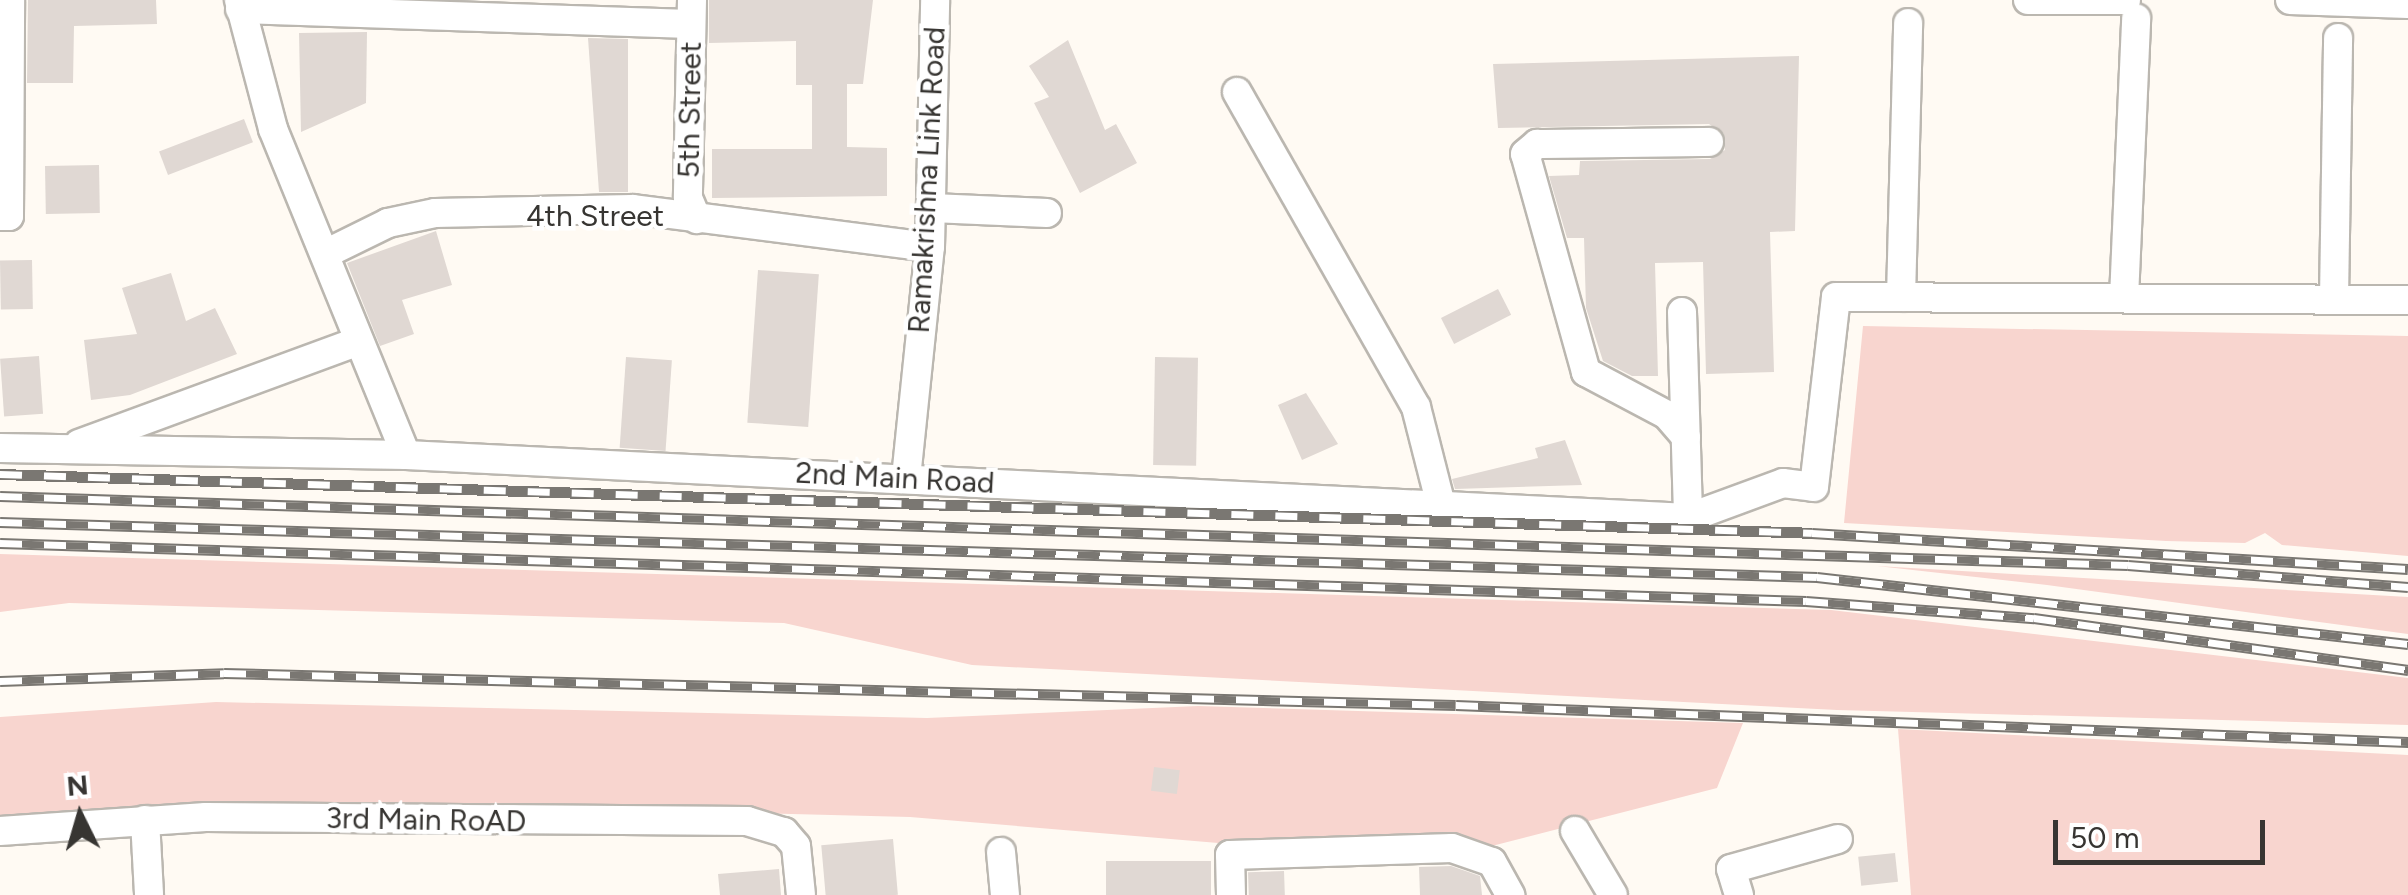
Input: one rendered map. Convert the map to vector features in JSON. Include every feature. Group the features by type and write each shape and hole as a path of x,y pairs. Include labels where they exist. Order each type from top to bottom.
{"street":[{"name":"Ramakrishna Link Road","path":"906,478 930,247 935,0"},
{"path":"2028,0 2131,9 2124,298"},
{"path":"2290,0 2408,4"},
{"path":"0,216 9,216 7,5"},
{"path":"406,455 273,129 240,5 692,12"},
{"name":"5th Street","path":"692,12 688,198 697,219"},
{"path":"1908,23 1901,297 2408,300"},
{"path":"2334,299 2338,38"},
{"path":"1237,92 1416,407 1442,508"},
{"path":"1686,438 1668,416 1586,372 1525,154 1537,144 1709,142"},
{"path":"932,208 1047,213"},
{"name":"4th Street","path":"326,254 388,223 435,213 632,209 930,247"},
{"name":"2nd Main Road","path":"0,448 406,455 1688,518 1783,483 1814,487 1836,297 1901,297"},
{"path":"1682,312 1688,518"},
{"path":"64,449 359,340"},
{"path":"145,820 149,895"},
{"name":"3rd Main RoAD","path":"0,831 145,820 747,821 784,832 796,846 802,895"},
{"path":"1575,831 1613,895"},
{"path":"1740,895 1731,868 1838,839"},
{"path":"1231,895 1230,854 1452,848 1492,862 1510,895"},
{"path":"1001,852 1005,895"}],"shaded area":[{"path":"1863,326 2408,336 2408,556 2282,545 2265,533 2245,543 1844,523"},
{"path":"0,554 1831,610 2408,678 2408,725 1837,710 972,665 784,623 69,603 0,612"},
{"path":"1877,566 2408,597 2408,634 2047,585"},
{"path":"216,702 927,718 1198,706 1743,723 1717,788 1484,848 1242,845 910,817 671,811 205,804 0,821 0,717"},
{"path":"1898,729 2408,755 2408,895 1911,895"}],"building":[{"path":"28,0 156,0 157,24 74,26 73,83 27,83"},
{"path":"709,0 873,0 863,84 847,84 847,147 887,148 887,196 712,198 712,149 812,149 812,85 796,85 796,41 709,43"},
{"path":"367,32 366,103 301,132 299,33"},
{"path":"588,38 628,39 628,192 599,192"},
{"path":"1068,40 1105,130 1116,124 1137,163 1080,193 1034,103 1049,97 1029,66"},
{"path":"1799,56 1795,231 1770,232 1774,372 1706,374 1703,262 1655,263 1658,376 1632,376 1603,361 1586,308 1584,238 1567,238 1549,176 1579,175 1580,161 1710,159 1725,150 1724,134 1709,124 1498,128 1493,64"},
{"path":"244,119 253,142 168,175 159,152"},
{"path":"99,165 100,213 46,214 45,166"},
{"path":"436,231 452,285 402,300 414,334 380,346 347,263"},
{"path":"32,260 33,309 1,310 0,261"},
{"path":"758,270 819,274 808,427 747,423"},
{"path":"171,273 186,321 215,308 237,354 130,395 91,400 84,340 137,334 122,288"},
{"path":"1498,289 1511,315 1454,344 1441,318"},
{"path":"39,356 43,414 4,417 0,359"},
{"path":"626,357 672,360 666,451 620,448"},
{"path":"1155,357 1198,358 1196,466 1153,465"},
{"path":"1306,393 1338,444 1302,460 1278,405"},
{"path":"1565,440 1582,485 1455,489 1452,479 1538,458 1535,448"},
{"path":"1154,767 1180,770 1177,794 1151,791"},
{"path":"893,839 898,895 826,895 821,845"},
{"path":"1895,853 1898,882 1861,886 1858,857"},
{"path":"1106,861 1211,861 1211,895 1106,895"},
{"path":"1451,866 1480,876 1482,895 1420,895 1419,867"},
{"path":"779,869 781,895 720,895 718,874"},
{"path":"1284,871 1285,895 1249,895 1248,872"}],"railway":[{"path":"0,474 1812,533 2408,569"},
{"path":"0,496 2128,565 2408,587"},
{"path":"0,522 1817,577 2408,644"},
{"path":"0,543 1806,601 2034,618 2408,670"},
{"path":"0,681 224,673 1456,705 2408,742"}]}
